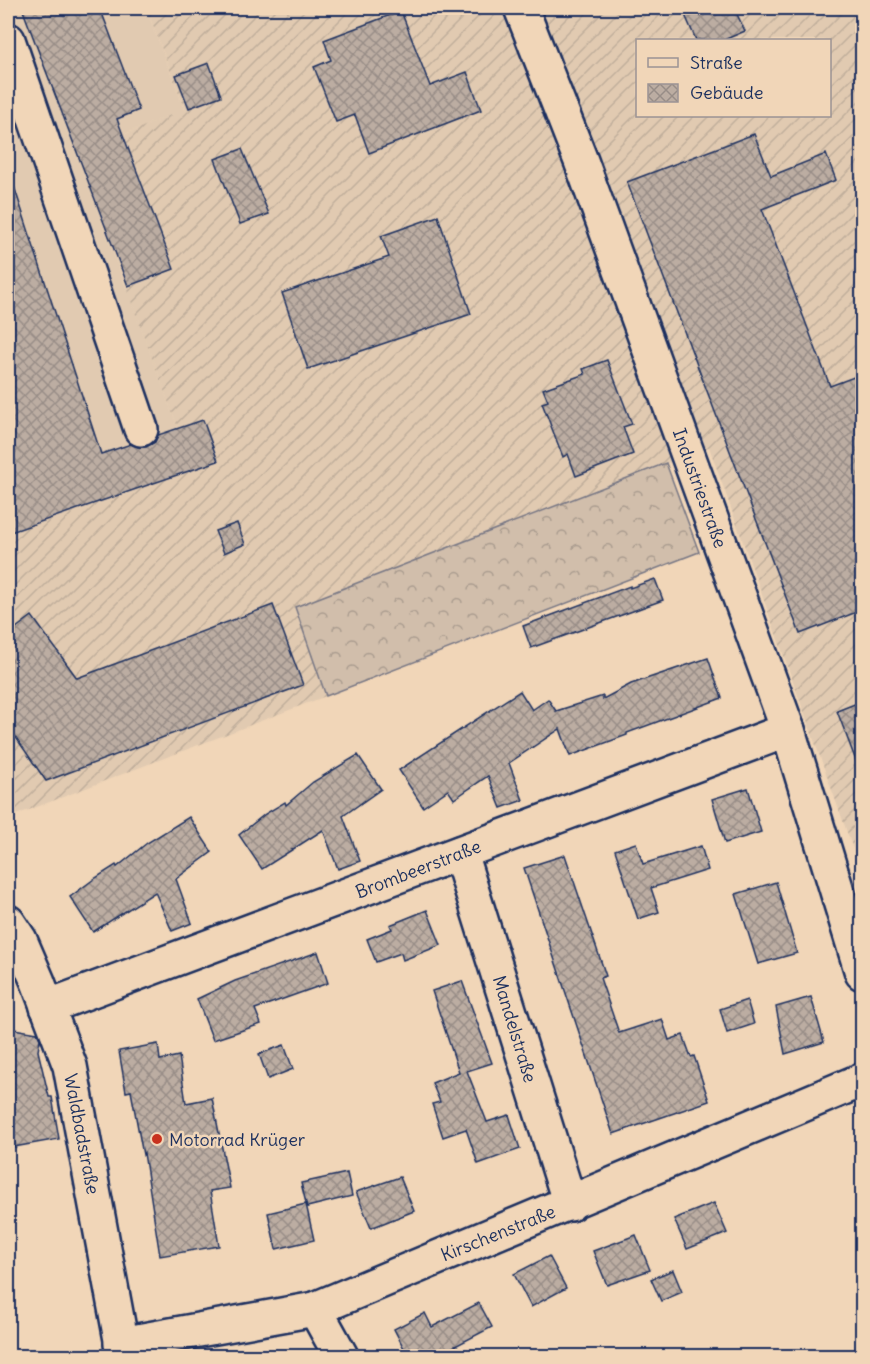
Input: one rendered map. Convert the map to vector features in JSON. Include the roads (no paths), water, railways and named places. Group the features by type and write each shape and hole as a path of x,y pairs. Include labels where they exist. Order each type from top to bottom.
{"street":[{"name":"Industriestraße","path":"521,8 581,161 788,730 862,973"},
{"path":"8,40 141,429"},
{"name":"Brombeerstraße","path":"47,1007 788,730"},
{"name":"Mandelstraße","path":"460,853 570,1204"},
{"name":"Waldbadstraße","path":"12,936 47,1007 69,1066 123,1350"},
{"name":"Kirschenstraße","path":"123,1350 315,1309 862,1080"},
{"path":"315,1309 341,1356"}],"place":[{"name":"Motorrad Krüger","path":"157,1139"}]}
